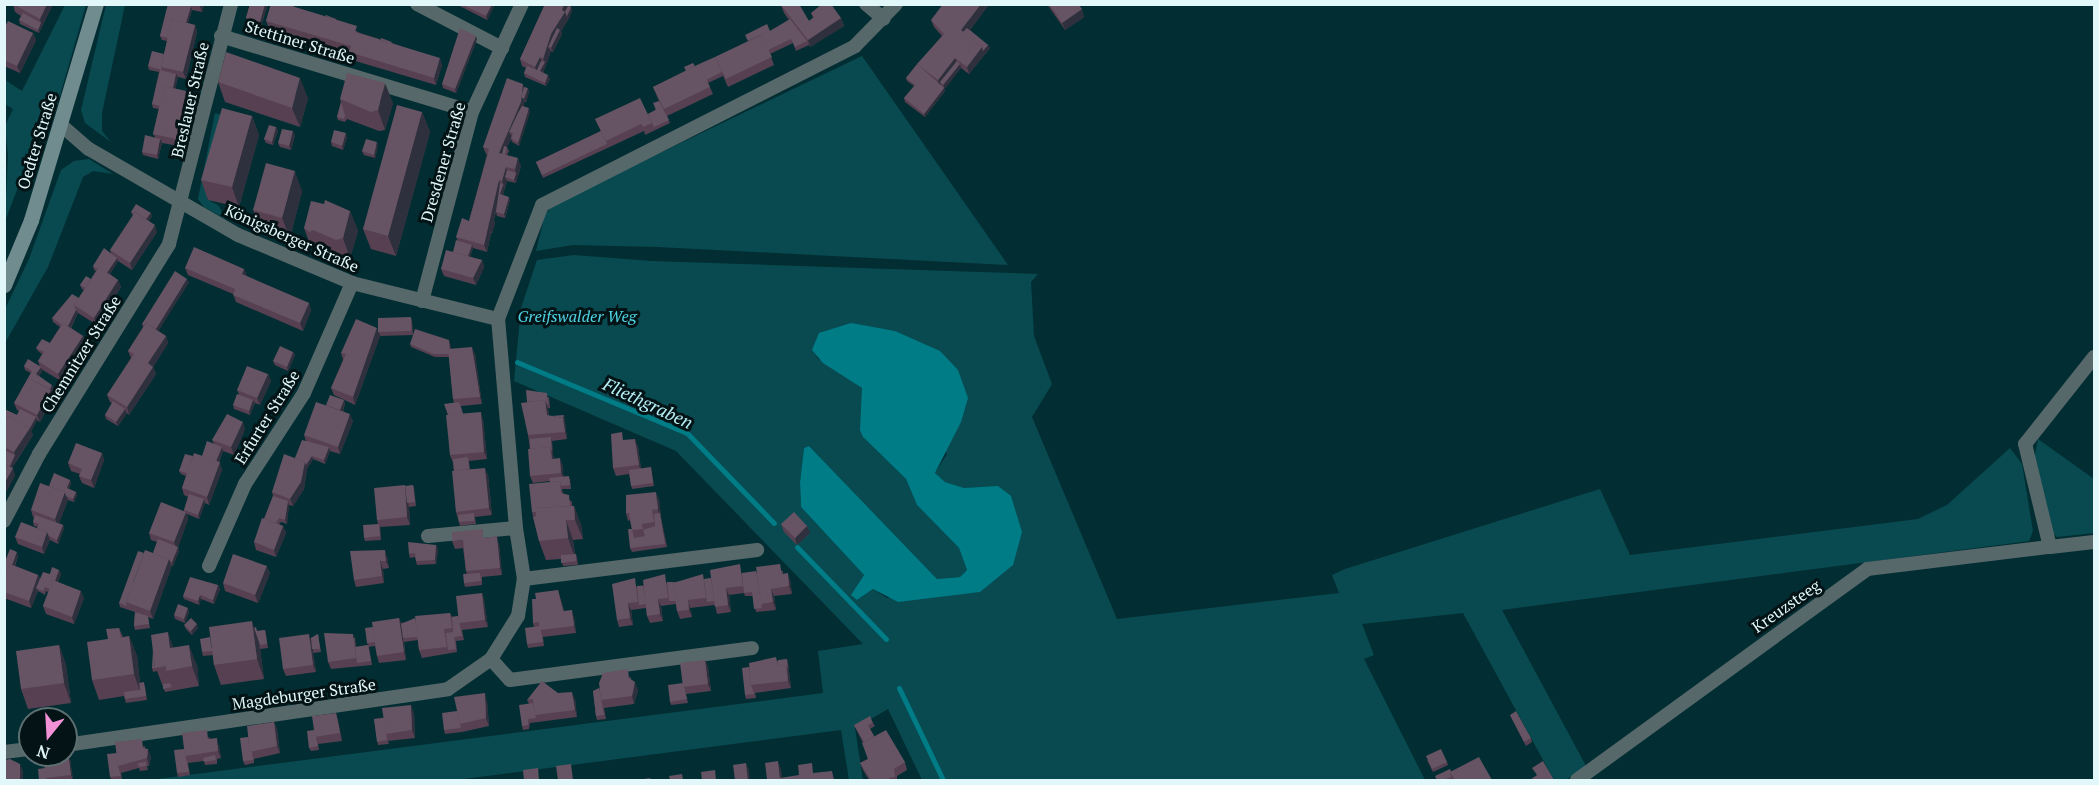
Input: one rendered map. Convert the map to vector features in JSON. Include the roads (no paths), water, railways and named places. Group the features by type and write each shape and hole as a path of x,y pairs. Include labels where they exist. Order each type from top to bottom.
{"main road":[{"name":"Oedter Straße","path":"4,285 31,220 96,4"}],"street":[{"name":"Breslauer Straße","path":"183,203 221,36 231,4"},
{"path":"417,4 502,48"},
{"name":"Dresdener Straße","path":"422,301 472,112 522,4"},
{"path":"866,4 884,19"},
{"path":"498,319 542,205 855,46 884,19 896,4"},
{"name":"Stettiner Straße","path":"221,36 472,112"},
{"name":"Königsberger Straße","path":"61,125 89,149 238,235 352,283 498,319"},
{"name":"Chemnitzer Straße","path":"4,521 39,454 169,244 183,203"},
{"name":"Erfurter Straße","path":"209,566 244,484 304,393 352,283"},
{"name":"Magdeburger Straße","path":"78,744 448,689 491,658 518,616 524,579 516,528 498,319"},
{"path":"2050,547 2025,444 2094,357"},
{"path":"428,536 516,528"},
{"name":"Kreuzsteeg","path":"1577,780 1867,569 2094,542"},
{"path":"524,579 757,550"},
{"path":"491,658 510,680 752,648"}],"waterway":[{"name":"Fliethgraben","path":"517,362 687,433 774,523"},
{"name":"Fliethgraben","path":"797,547 886,639"},
{"name":"Fliethgraben","path":"899,688 943,780"}],"park label":[{"name":"Greifswalder Weg","path":"577,316"}]}
